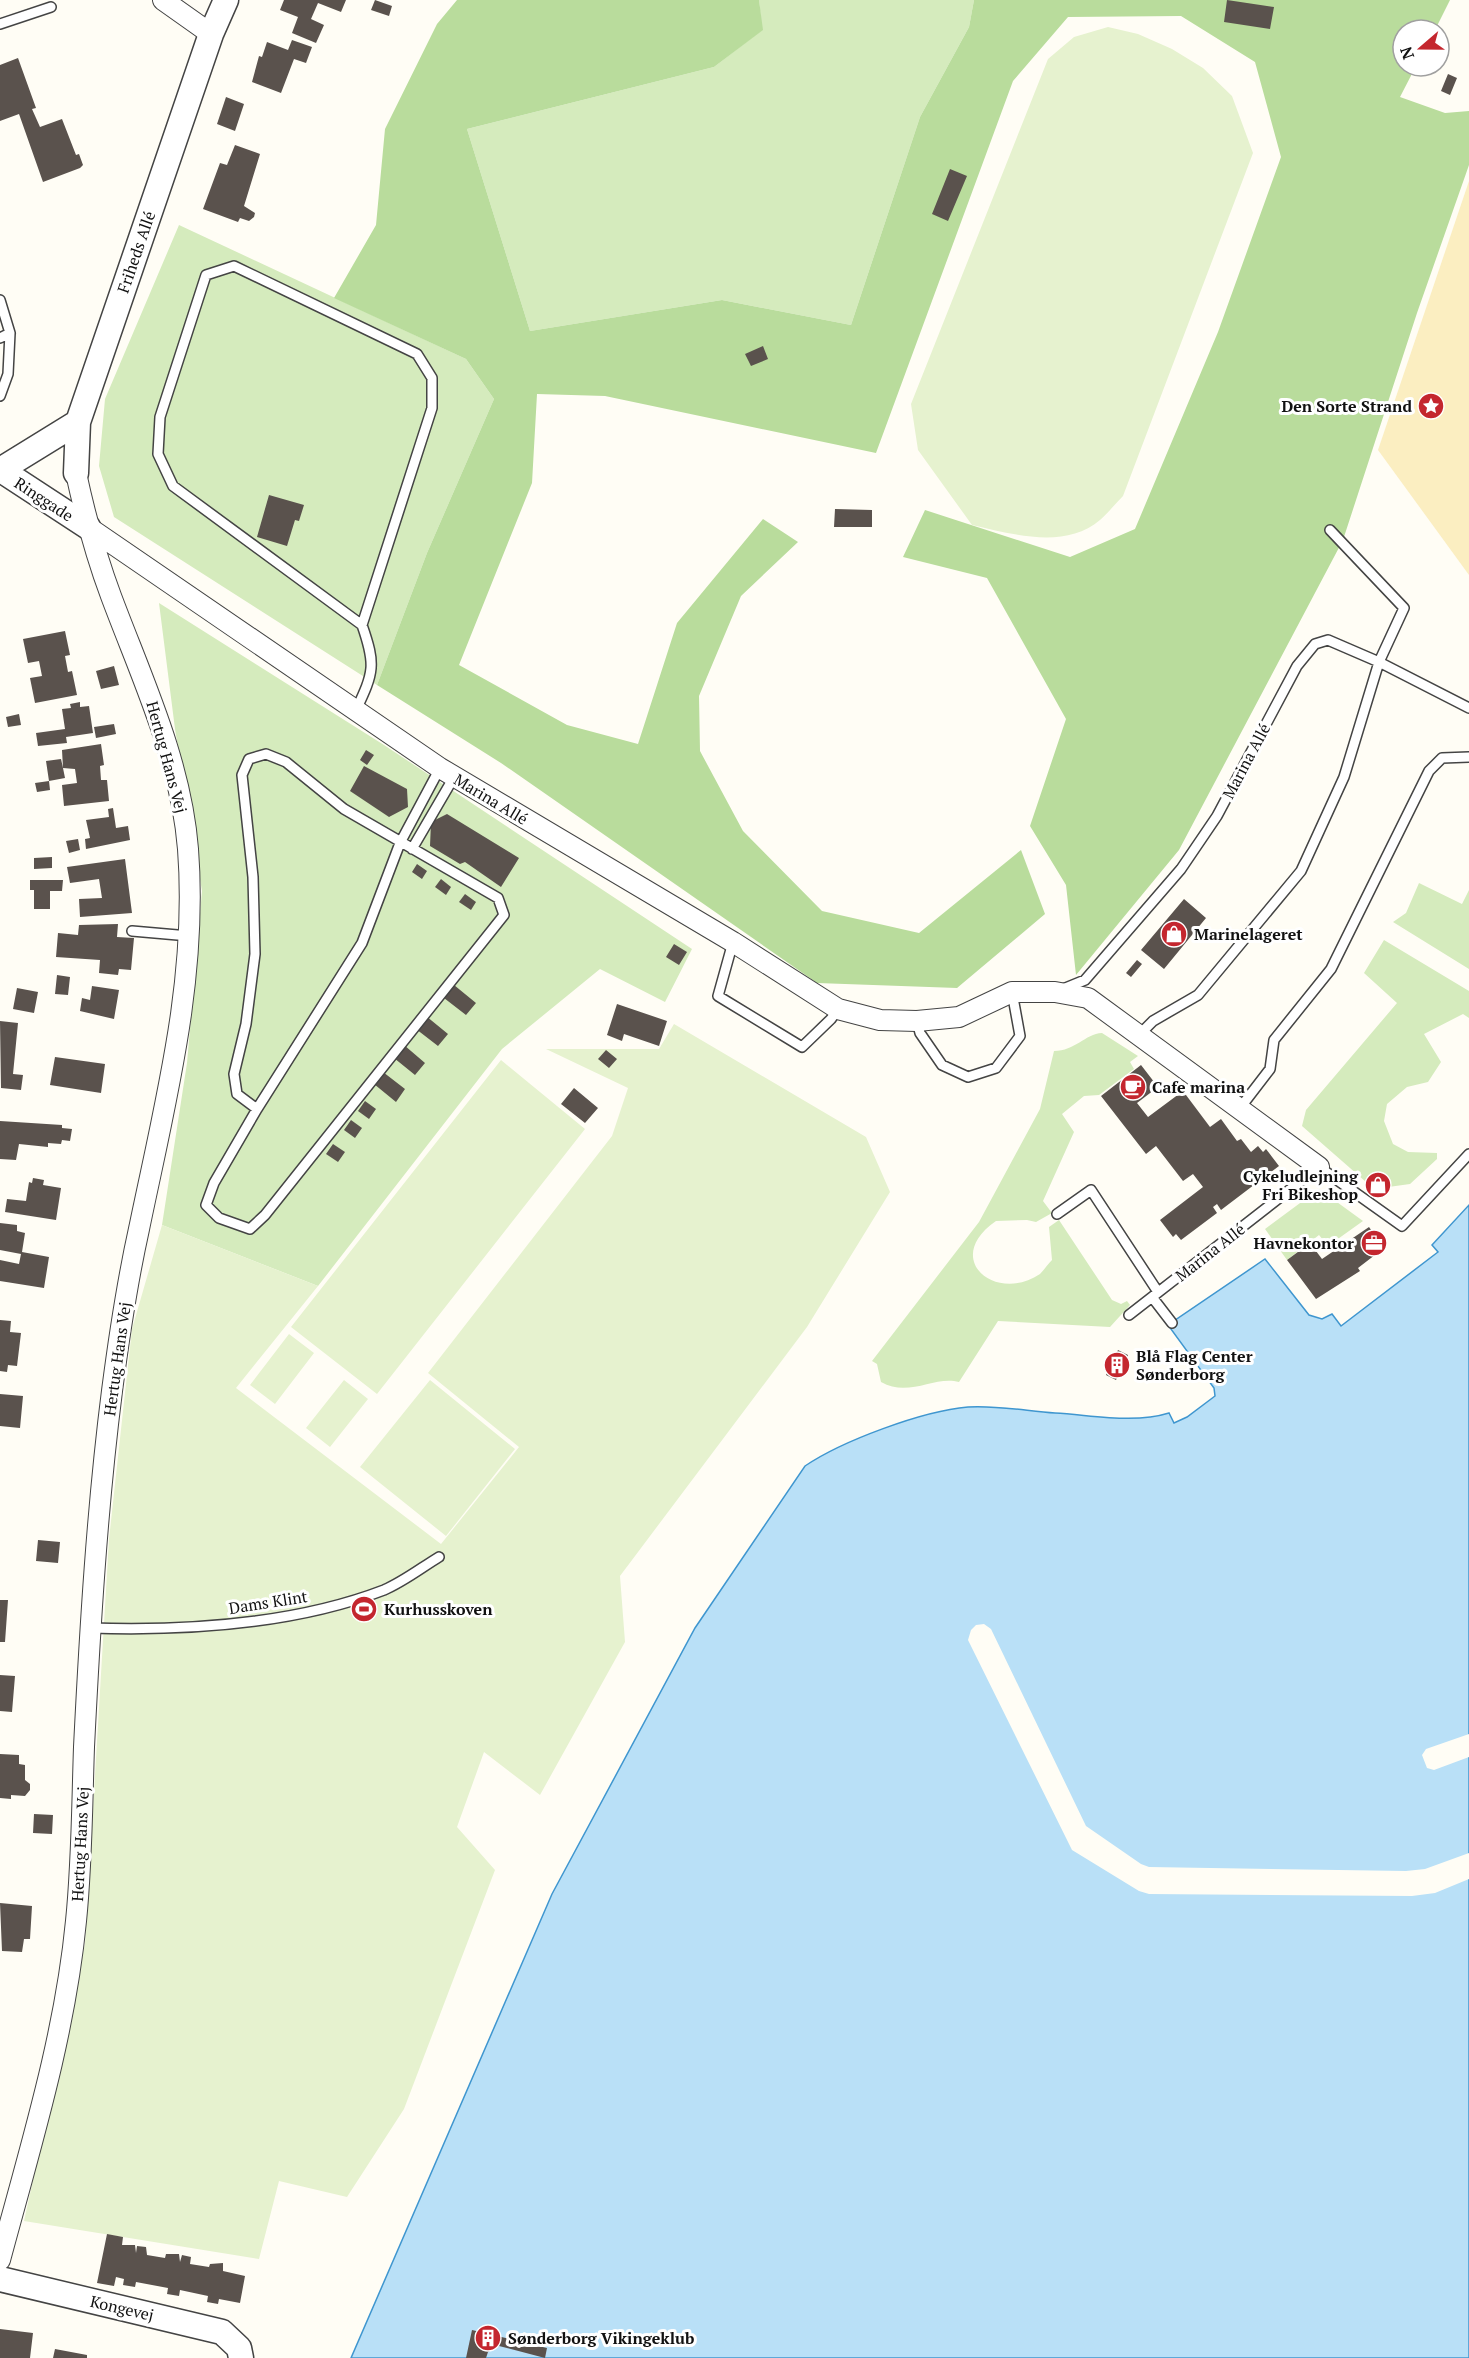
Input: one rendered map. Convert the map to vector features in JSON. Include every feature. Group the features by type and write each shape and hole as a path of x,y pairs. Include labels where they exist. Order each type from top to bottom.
{"street":[{"path":"163,0 211,34"},
{"name":"Friheds Allé","path":"76,473 78,422 211,34 226,0"},
{"name":"Ringgade","path":"78,422 0,470 88,528"},
{"name":"Hertug Hans Vej","path":"0,2260 44,2096 67,1990 76,1919 91,1628 108,1427 124,1304 180,1035 189,936 188,845 175,775 152,698 110,594 88,528 76,473"},
{"name":"Marina Allé","path":"88,528 355,712 447,772 733,942 838,1009 880,1020 917,1021 959,1017 1012,992 1055,992 1088,998 1319,1167"},
{"name":"Kongevej","path":"0,2279 222,2332 240,2353"}],"lane":[{"path":"0,24 51,7"},
{"path":"355,712 372,676 372,652 362,625 173,486 158,454 160,417 206,275 234,266 417,354 432,378 432,408 362,625"},
{"path":"0,300 10,333 8,374 0,396"},
{"path":"0,338 10,333"},
{"path":"1140,1034 1153,1021 1198,995 1300,871 1344,777 1379,662 1404,608 1330,530"},
{"name":"Marina Allé","path":"1055,992 1085,980 1181,869 1217,816 1297,666 1315,644 1328,640 1379,662 1469,708"},
{"path":"257,1108 237,1094 234,1074 246,1024 255,954 253,877 242,776 249,759 266,754 286,762 344,809 400,843 498,898 504,915 265,1215 250,1229 219,1218 206,1205 214,1183 257,1108 362,943 400,843 447,772"},
{"path":"1240,1108 1270,1069 1274,1040 1331,969 1429,771 1442,758 1469,757"},
{"path":"412,849 447,772"},
{"path":"132,932 189,936"},
{"path":"733,942 718,996 802,1047 838,1009"},
{"path":"917,1021 920,1033 942,1065 968,1077 996,1068 1020,1036 1012,992"},
{"name":"Marina Allé","path":"1129,1315 1319,1167 1402,1226 1469,1154"},
{"path":"1057,1214 1091,1190 1172,1323"},
{"name":"Dams Klint","path":"91,1628 233,1624 312,1610 385,1589 439,1557"}],"green space":[{"path":"457,0 759,0 763,30 714,67 467,129 530,331 722,300 851,325 920,117 969,27 974,0 1450,0 1441,18 1391,18 1391,78 1410,78 1400,97 1445,113 1469,111 1469,165 1417,313 1343,540 1179,850 1076,975 1066,885 1030,826 1066,719 987,578 903,557 925,510 1070,557 1135,529 1218,332 1281,157 1255,62 1181,16 1068,17 1013,81 876,453 605,396 537,394 532,483 459,665 567,725 638,744 677,623 763,519 798,542 741,596 699,696 700,751 743,831 822,911 919,933 1021,850 1045,914 957,988 817,983 501,763 377,685 427,553 494,399 466,359 334,298 376,225 385,129 437,24"},
{"path":"759,0 974,0 969,27 920,117 851,325 722,300 530,331 467,129 714,67 762,30"},
{"path":"1108,27 1138,34 1172,49 1203,68 1232,96 1253,153 1123,496 1100,520 1071,535 1038,537 972,525 918,450 911,404 1048,59 1074,37"},
{"path":"179,225 466,359 494,399 427,553 377,685 114,517 99,466 105,399"},
{"path":"159,603 384,745 692,949 665,1002 600,969 502,1049 318,1286 162,1225 187,1063 202,891 175,729"},
{"path":"1419,883 1462,904 1469,890 1469,969 1393,922 1406,913"},
{"path":"1384,940 1469,991 1469,1018 1463,1014 1424,1034 1441,1062 1428,1082 1407,1087 1387,1104 1384,1121 1393,1144 1408,1152 1437,1153 1437,1159 1410,1184 1374,1189 1302,1126 1306,1110 1397,1003 1364,973"},
{"name":"Kurhusskoven","path":"674,1024 866,1137 890,1192 807,1327 620,1576 625,1642 540,1795 484,1752 457,1827 495,1870 404,2109 347,2197 279,2181 259,2259 24,2221 85,1944 109,1539 132,1329 162,1225 318,1286 236,1388 441,1544 519,1447 428,1373 612,1136 628,1088 546,1049 659,1049"},
{"path":"1102,1033 1138,1056 1130,1062 1134,1069 1099,1095 1084,1096 1062,1114 1074,1132 1043,1201 1052,1213 1036,1222 996,1221 980,1235 973,1250 974,1262 981,1273 992,1280 1007,1284 1023,1282 1040,1274 1052,1260 1049,1227 1059,1220 1112,1300 1121,1304 1127,1301 1130,1305 1110,1327 998,1321 959,1382 941,1381 902,1388 881,1382 877,1364 872,1361 979,1222 1040,1109 1054,1051 1068,1048 1090,1036"},
{"path":"501,1060 585,1129 377,1394 291,1327"},
{"path":"1319,1189 1363,1221 1328,1246 1319,1235 1287,1260 1265,1229"},
{"path":"289,1334 314,1353 275,1404 250,1385"},
{"path":"344,1380 368,1399 330,1447 306,1428"},
{"path":"430,1380 515,1449 446,1536 360,1467"}],"sand":[{"name":"Den Sorte Strand","path":"1469,181 1469,575 1378,450"}],"water":[{"path":"1469,1205 1469,2358 351,2358 552,1894 695,1628 805,1466 861,1437 883,1429 928,1414 968,1407 1000,1407 1127,1418 1169,1413 1174,1423 1187,1417 1215,1396 1214,1388 1168,1325 1265,1259 1309,1315 1322,1319 1332,1314 1341,1326 1438,1252 1432,1245"}],"pier":[{"path":"984,1624 991,1629 1086,1826 1141,1864 1149,1867 1406,1871 1425,1869 1469,1853 1469,1879 1435,1893 1412,1896 1149,1894 1139,1891 1072,1850 968,1640 971,1630 976,1625"},
{"path":"1469,1734 1469,1757 1434,1770 1427,1768 1422,1755 1426,1749"}],"building":[{"path":"284,0 346,0 341,12 318,3 311,19 324,25 316,43 292,33 298,17 280,10"},
{"path":"375,0 392,6 389,16 371,10"},
{"path":"1227,0 1274,7 1270,29 1224,22"},
{"path":"292,40 312,47 306,63 294,59 281,93 252,82 259,56 262,57 267,42 288,50"},
{"path":"18,58 36,108 32,109 40,127 62,119 76,155 79,154 83,165 43,182 19,114 0,121 0,65"},
{"path":"1451,75 1457,78 1450,95 1441,91 1446,78 1451,78"},
{"path":"226,97 244,104 235,131 217,124"},
{"path":"235,145 260,154 244,206 255,213 249,221 240,218 238,222 203,209 220,163 227,165"},
{"path":"950,169 967,176 948,221 932,214"},
{"path":"763,346 768,359 751,366 745,354"},
{"path":"269,495 304,505 299,521 295,520 287,546 257,537"},
{"path":"835,509 872,510 872,527 834,527"},
{"path":"65,631 70,655 65,656 68,672 72,671 77,695 35,703 30,678 42,676 39,661 28,663 23,639"},
{"path":"114,666 119,685 101,689 96,671"},
{"path":"80,702 80,707 89,706 93,733 66,737 67,743 38,746 36,733 65,729 62,709 71,708 70,704"},
{"path":"19,714 21,725 8,727 6,717"},
{"path":"114,724 116,734 96,738 94,727"},
{"path":"101,744 104,765 100,766 101,780 107,780 109,801 64,806 62,785 77,783 75,769 63,768 62,750"},
{"path":"366,750 374,755 367,765 360,760"},
{"path":"61,759 65,778 49,781 46,761"},
{"path":"364,766 407,789 408,807 389,817 350,791"},
{"path":"49,781 50,790 37,792 35,783"},
{"path":"113,808 116,828 128,826 130,840 86,849 85,839 90,838 86,820 109,817 108,809"},
{"path":"447,814 519,858 501,887 465,862 460,864 430,846 431,822"},
{"path":"78,839 80,850 69,853 66,841"},
{"path":"52,857 52,868 34,869 34,858"},
{"path":"125,859 132,913 80,917 79,899 102,898 99,879 70,883 67,867"},
{"path":"417,864 427,871 422,879 412,872"},
{"path":"441,879 451,887 446,895 435,887"},
{"path":"30,880 63,880 62,891 50,891 50,909 34,909 34,890 30,890"},
{"path":"465,894 476,902 471,910 459,902"},
{"name":"Marinelageret","path":"1184,899 1206,918 1164,969 1141,950"},
{"path":"118,924 117,937 134,938 131,970 119,969 118,975 99,973 100,960 56,957 58,933 78,935 79,925"},
{"path":"674,944 687,952 679,965 666,957"},
{"path":"1137,960 1142,964 1131,977 1126,973"},
{"path":"57,975 70,977 68,995 55,994"},
{"path":"454,985 476,1003 466,1015 444,998"},
{"path":"92,986 119,990 114,1019 80,1011 82,998 90,1000"},
{"path":"17,988 38,992 34,1013 13,1009"},
{"path":"617,1004 667,1021 659,1046 624,1034 622,1041 607,1035"},
{"path":"426,1016 448,1034 438,1046 416,1029"},
{"path":"0,1021 18,1023 13,1074 23,1075 21,1090 1,1088"},
{"path":"404,1045 425,1063 415,1075 394,1058"},
{"path":"606,1050 617,1059 609,1068 598,1059"},
{"path":"55,1057 105,1064 101,1093 50,1085"},
{"path":"1141,1065 1158,1087 1137,1103 1148,1117 1183,1091 1210,1127 1221,1119 1237,1141 1241,1139 1251,1152 1258,1146 1263,1152 1266,1149 1279,1166 1221,1210 1217,1204 1213,1207 1217,1213 1181,1240 1176,1234 1173,1237 1160,1220 1203,1187 1193,1174 1183,1181 1156,1146 1146,1154 1101,1096"},
{"path":"383,1072 405,1089 396,1102 374,1084"},
{"path":"574,1088 598,1108 585,1123 561,1104"},
{"path":"365,1101 376,1109 369,1119 358,1111"},
{"path":"351,1120 362,1128 355,1138 344,1130"},
{"path":"0,1121 62,1125 62,1128 72,1129 70,1141 62,1140 61,1144 48,1143 48,1147 19,1144 16,1160 0,1159"},
{"path":"333,1144 345,1152 338,1162 326,1154"},
{"path":"33,1178 44,1180 43,1185 61,1188 56,1220 5,1212 7,1199 26,1201 29,1182 32,1183"},
{"path":"0,1223 17,1225 17,1231 25,1233 22,1252 49,1257 44,1288 0,1281 0,1260 19,1264 21,1254 0,1250"},
{"path":"1369,1227 1384,1248 1358,1268 1360,1271 1316,1299 1287,1260 1310,1243 1322,1259"},
{"path":"0,1320 11,1321 10,1332 21,1333 17,1366 8,1365 7,1372 0,1371"},
{"name":"Blå Flag Center Sønderborg","path":"1118,1350 1128,1355 1116,1380 1106,1375"},
{"path":"0,1394 23,1396 20,1428 0,1426"},
{"path":"38,1540 60,1542 58,1563 36,1561"},
{"path":"0,1600 8,1600 5,1642 0,1642"},
{"path":"0,1675 15,1676 12,1712 0,1711"},
{"path":"0,1754 19,1755 19,1764 25,1765 25,1780 30,1784 30,1790 25,1796 11,1795 11,1799 0,1798"},
{"path":"34,1814 53,1815 52,1834 33,1833"},
{"path":"0,1903 32,1906 30,1939 24,1939 22,1952 2,1951"},
{"path":"107,2234 123,2237 122,2245 135,2245 136,2253 137,2246 146,2247 147,2255 165,2258 166,2254 179,2254 180,2262 182,2255 191,2257 190,2264 209,2267 210,2264 223,2263 223,2271 245,2276 240,2303 219,2299 218,2304 207,2302 208,2296 180,2290 179,2296 167,2294 168,2288 136,2282 135,2287 123,2285 124,2279 116,2277 114,2286 97,2283"},
{"path":"0,2329 33,2333 30,2358 0,2358"},
{"name":"Sønderborg Vikingeklub","path":"472,2330 547,2348 545,2358 499,2346 488,2352 486,2358 466,2358"},
{"path":"55,2349 87,2355 87,2358 53,2358"}],"place":[{"name":"Den Sorte Strand","path":"1431,406"},
{"name":"Marinelageret","path":"1174,934"},
{"name":"Cafe marina","path":"1133,1087"},
{"name":"Cykeludlejning Fri Bikeshop","path":"1378,1185"},
{"name":"Havnekontor","path":"1374,1243"},
{"name":"Blå Flag Center Sønderborg","path":"1117,1365"},
{"name":"Kurhusskoven","path":"364,1609"},
{"name":"Sønderborg Vikingeklub","path":"488,2338"}]}
